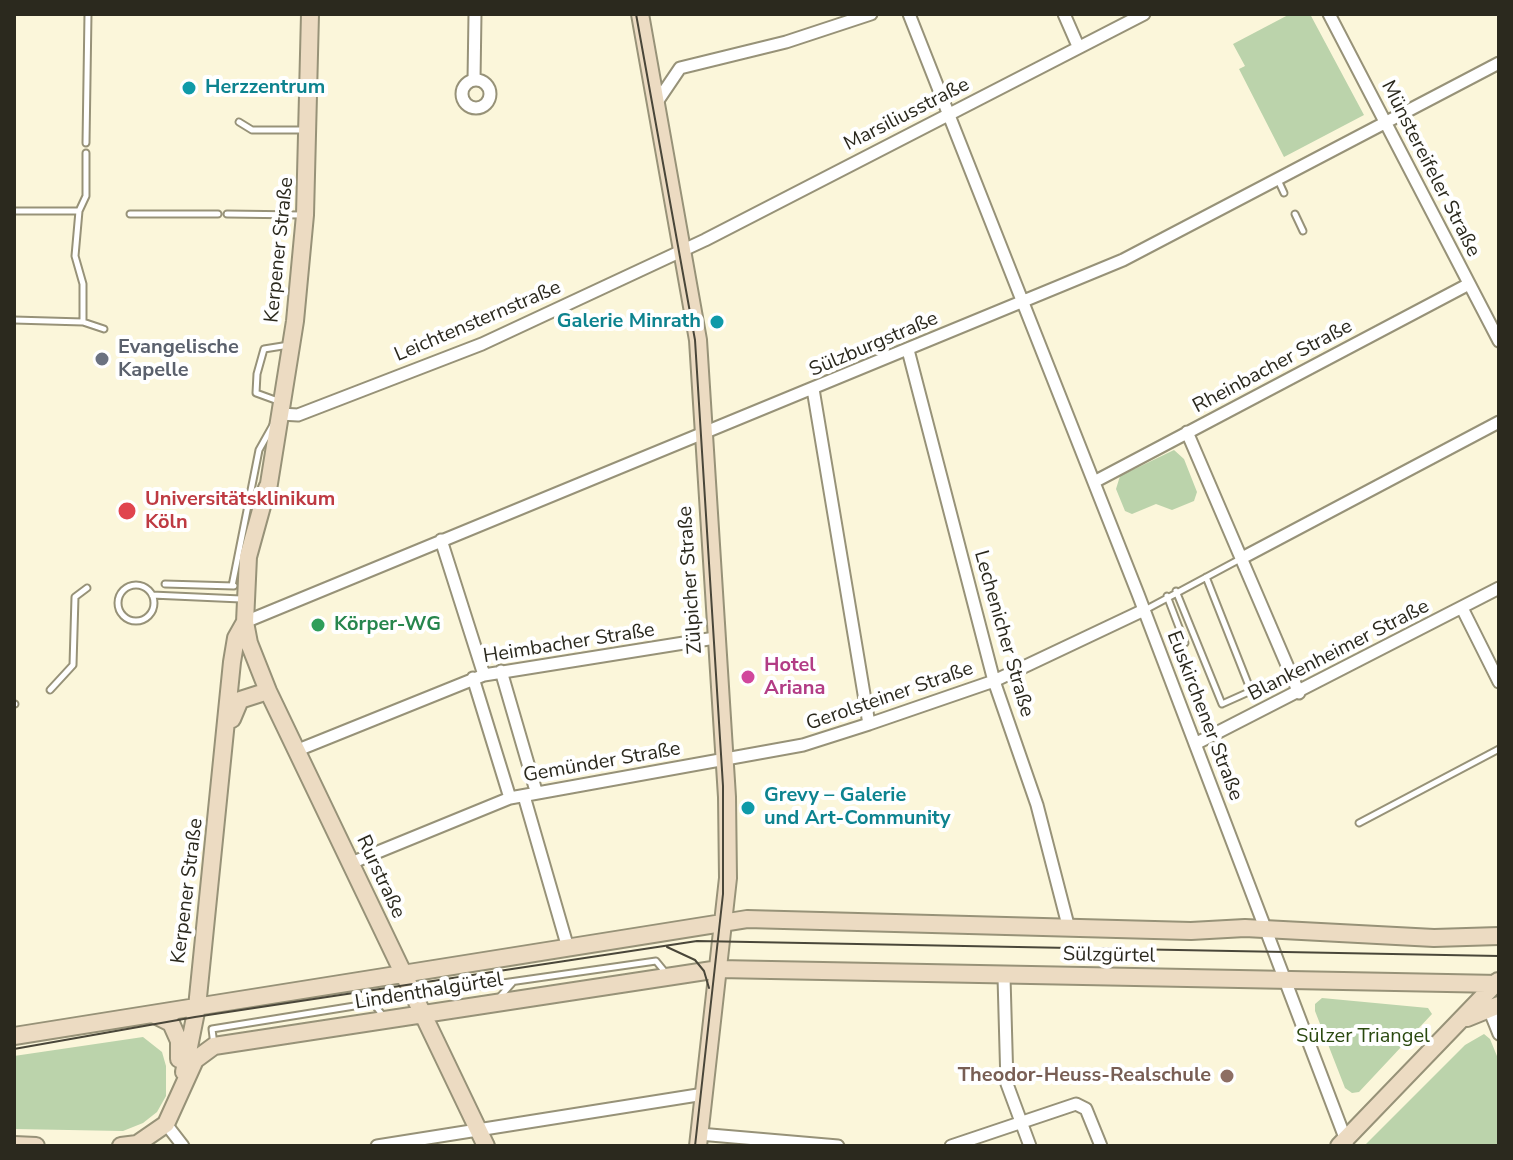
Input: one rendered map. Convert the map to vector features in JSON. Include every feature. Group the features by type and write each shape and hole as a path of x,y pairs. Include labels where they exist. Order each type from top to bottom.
{"main road":[{"name":"Kerpener Straße","path":"197,1007 236,638 245,622 242,591 249,550 267,488 281,408 305,215 310,130 310,14"},
{"name":"Zülpicher Straße","path":"640,14 698,340 715,638 726,759 728,840 724,922 698,1140"},
{"name":"Rurstraße","path":"245,622 249,643 268,691 486,1146"},
{"name":"Kerpener Straße","path":"227,731 240,700 268,691"},
{"name":"Sülzgürtel","path":"724,922 747,919 1068,925 1176,931 1266,929 1419,937 1499,936"},
{"name":"Lindenthalgürtel","path":"14,1036 724,922"},
{"name":"Sülzgürtel","path":"719,969 932,972 1004,977 1498,983"},
{"name":"Lindenthalgürtel","path":"166,1124 195,1060 214,1046 719,969"},
{"path":"1454,983 1468,1000 1464,1017"},
{"path":"1344,1144 1498,983"},
{"name":"Lindenthalgürtel","path":"178,1101 197,1007"},
{"path":"1464,1017 1494,1007"},
{"name":"Lindenthalgürtel","path":"153,1014 168,1021 179,1041 178,1101"},
{"path":"121,1146 137,1144 166,1124"},
{"path":"14,1145 36,1146"}],"street":[{"path":"474,80 475,14"},
{"path":"657,102 680,68 786,42 871,14"},
{"name":"Euskirchener Straße","path":"909,14 1144,610 1285,979 1344,1144"},
{"path":"1064,14 1078,46"},
{"name":"Marsiliusstraße","path":"684,249 1144,14"},
{"name":"Münstereifeler Straße","path":"1329,14 1499,341"},
{"name":"Sülzburgstraße","path":"245,622 1123,260 1499,63"},
{"name":"Leichtensternstraße","path":"281,408 298,415 482,344 684,249"},
{"name":"Rheinbacher Straße","path":"1094,482 1469,284"},
{"name":"Lechenicher Straße","path":"908,350 994,681 1037,805 1068,925"},
{"path":"813,389 869,724"},
{"path":"1242,558 1499,422"},
{"path":"1187,432 1299,693"},
{"path":"441,540 510,798"},
{"name":"Blankenheimer Straße","path":"1195,744 1499,588"},
{"path":"1462,608 1499,682"},
{"name":"Gerolsteiner Straße","path":"726,759 803,745 994,681 1144,610"},
{"name":"Heimbacher Straße","path":"298,750 501,671 715,638"},
{"path":"501,671 568,948"},
{"name":"Gemünder Straße","path":"351,863 510,798 726,759"},
{"path":"1004,977 1007,1084 1030,1146"},
{"path":"1494,1007 1499,1034"},
{"path":"377,1146 704,1094"},
{"path":"951,1146 1076,1104 1086,1109 1101,1146"},
{"path":"166,1124 183,1146"},
{"path":"698,1140 838,1146"}],"lane":[{"path":"86,143 88,14"},
{"path":"239,122 252,130 310,130"},
{"path":"83,322 83,284 75,256 79,211 86,196 86,153"},
{"path":"1277,179 1284,193"},
{"path":"14,211 79,211"},
{"path":"130,214 218,214"},
{"path":"227,214 305,215"},
{"path":"1295,214 1303,231"},
{"path":"14,320 83,322 104,329"},
{"path":"242,591 259,450 281,408 256,393 257,374 264,349 290,345"},
{"path":"1144,610 1242,558"},
{"path":"1176,591 1222,704 1251,691 1206,577"},
{"path":"165,584 242,591"},
{"path":"152,595 153,607 141,620 129,620 120,612 117,600 129,586 142,586 152,595 242,591"},
{"path":"50,690 73,665 75,597 87,588"},
{"path":"1167,596 1185,643"},
{"path":"1359,823 1499,749"},
{"path":"414,996 656,961 668,976"},
{"path":"495,1002 514,980"}],"green space":[{"path":"1290,14 1310,14 1364,115 1284,157 1239,69 1245,66 1233,44"},
{"path":"1174,450 1184,459 1197,492 1194,501 1172,510 1156,504 1132,514 1125,511 1116,489 1120,476"},
{"name":"Sülzer Triangel","path":"1322,998 1428,1008 1432,1014 1359,1092 1352,1093 1345,1088 1315,1011 1315,1004"},
{"path":"1484,1034 1490,1039 1499,1061 1499,1146 1364,1146 1465,1045"},
{"path":"143,1037 162,1052 166,1066 166,1096 157,1112 143,1123 123,1131 14,1129 14,1056"}],"tram line":[{"path":"636,14 695,340 723,786 723,894 695,1146"},
{"path":"14,1049 195,1017 697,941 1499,956"},
{"path":"667,947 695,960 704,971 709,988"}],"place":[{"name":"Herzzentrum","path":"189,88"},
{"name":"Galerie Minrath","path":"717,322"},
{"name":"Evangelische Kapelle","path":"102,359"},
{"name":"Universitätsklinikum Köln","path":"127,511"},
{"name":"Körper-WG","path":"318,625"},
{"name":"Hotel Ariana","path":"748,677"},
{"name":"Grevy – Galerie und Art-Community","path":"748,808"},
{"name":"Theodor-Heuss-Realschule","path":"1227,1076"}]}
